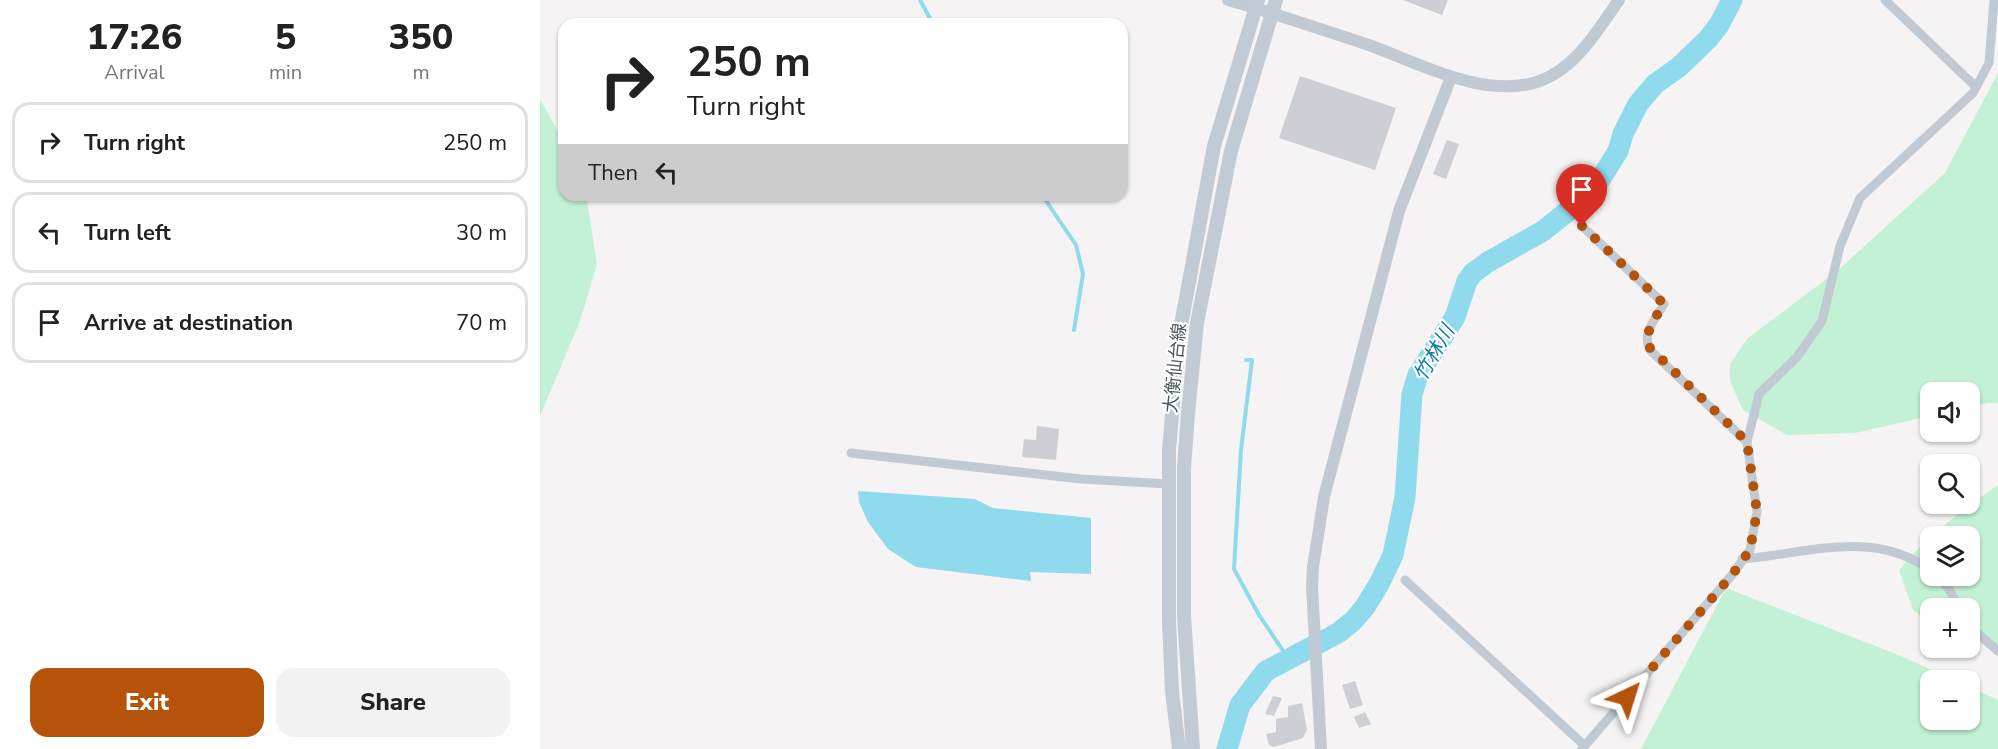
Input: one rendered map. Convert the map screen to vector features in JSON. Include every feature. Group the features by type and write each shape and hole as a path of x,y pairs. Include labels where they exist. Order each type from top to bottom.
{"main road":[{"name":"大衡仙台線","path":"1179,749 1172,691 1169,622 1168,484 1179,336 1214,146 1257,4"},
{"name":"大衡仙台線","path":"1193,749 1184,616 1184,468 1196,334 1231,151 1274,6"}],"street":[{"path":"1228,0 1274,6 1451,77 1505,86 1537,82 1568,64 1588,43 1619,0"},
{"path":"1885,0 1975,86"},
{"path":"1405,579 1583,748 1732,575 1750,550 1757,512 1747,442 1759,394 1797,357 1822,321 1840,246 1860,198 1973,93 1989,63 1994,0"},
{"path":"1321,749 1313,630 1313,567 1324,497 1399,211 1451,77"},
{"path":"1582,226 1664,304 1647,338 1651,351 1747,442"},
{"path":"851,453 1081,479 1168,484"},
{"path":"1742,560 1832,547 1862,546 1884,548 1920,563"},
{"path":"1980,636 1998,651"}],"green space":[{"path":"1998,73 1998,403 1980,405 1980,382 1920,382 1920,418 1855,433 1787,435 1743,410 1730,381 1730,364 1748,338 1837,271 1945,173"},
{"path":"540,99 558,131 558,201 587,201 597,264 580,321 540,416"},
{"path":"1998,485 1998,646 1980,641 1980,598 1920,598 1920,615 1913,610 1899,570 1920,548 1920,586 1980,586 1980,526 1944,526 1958,514 1980,514 1980,498"},
{"path":"1726,588 1932,670 1920,670 1920,730 1980,730 1980,692 1998,700 1998,749 1641,749"}],"water":[{"path":"858,491 975,499 993,508 1091,518 1091,574 1030,572 1031,581 916,567 888,549 868,522 859,502"}],"building":[{"path":"1403,0 1448,0 1442,15"},
{"path":"1300,76 1396,108 1375,170 1279,138"},
{"path":"1447,140 1459,144 1446,179 1433,174"},
{"path":"1037,426 1059,429 1056,460 1022,457 1024,439 1036,440"},
{"path":"1355,681 1363,705 1350,709 1342,685"},
{"path":"1273,696 1282,698 1274,716 1265,714"},
{"path":"1302,703 1307,730 1303,738 1274,747 1269,745 1266,734 1276,732 1276,719 1288,717 1288,706"},
{"path":"1365,712 1371,724 1359,728 1354,717"}],"waterway":[{"path":"920,0 930,18"},
{"name":"竹林川","path":"1227,749 1240,705 1266,671 1338,633 1365,607 1379,584 1393,555 1405,497 1412,394 1418,375 1455,317 1467,281 1473,273 1488,262 1543,231 1598,183 1618,151 1623,134 1638,104 1655,84 1679,67 1708,39 1719,25 1732,0"},
{"path":"1046,201 1076,245 1083,274 1074,330"},
{"path":"1246,360 1252,360 1241,450 1234,569 1259,615 1288,658"}],"route":[{"path":"1582,226 1664,304 1652,324 1647,338 1648,346 1747,442 1757,512 1750,550 1732,575 1627,697"}]}
